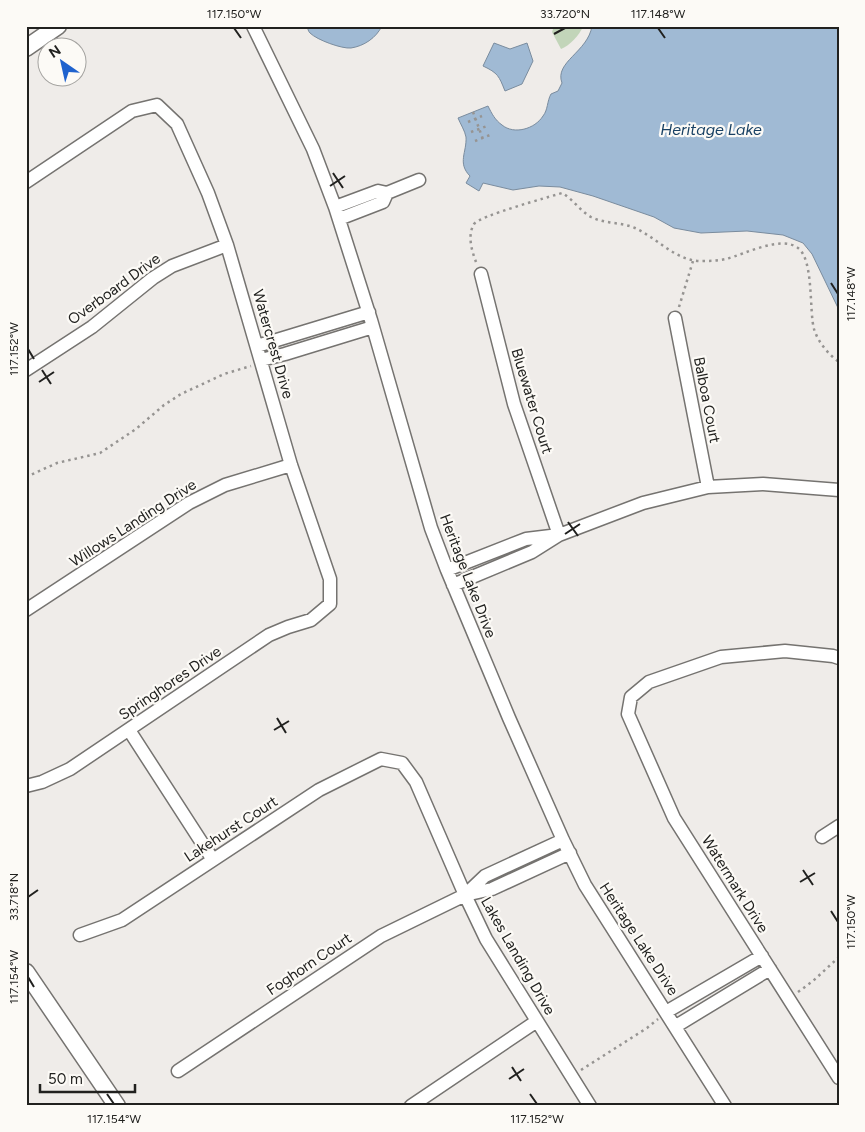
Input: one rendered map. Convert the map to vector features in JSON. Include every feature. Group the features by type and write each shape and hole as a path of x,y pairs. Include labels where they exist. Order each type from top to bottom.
{"main road":[{"path":"26,48 58,26"},
{"path":"26,972 117,1106"}],"street":[{"name":"Heritage Lake Drive","path":"253,26 313,149 337,213 369,312 431,528 509,718 585,885 725,1106"},
{"name":"Watercrest Drive","path":"26,182 132,111 157,105 177,124 208,193 227,245 291,465 330,579 330,604"},
{"path":"337,213 378,191 388,193 419,180"},
{"name":"Overboard Drive","path":"26,370 92,327 153,278 172,266 227,245"},
{"name":"Bluewater Court","path":"481,274 514,404 559,535"},
{"path":"257,346 369,312"},
{"name":"Balboa Court","path":"675,318 708,487"},
{"path":"262,361 373,327"},
{"name":"Willows Landing Drive","path":"26,610 188,504 225,485 291,465"},
{"path":"453,585 532,552 559,535 643,503 708,487 763,484 839,490"},
{"path":"447,570 526,539 559,535"},
{"name":"Springhores Drive","path":"26,786 42,782 70,769 268,635 311,620 330,604"},
{"name":"Watermark Drive","path":"839,658 785,650 720,657 649,682 631,697 628,714 674,818 839,1078"},
{"path":"129,730 213,860"},
{"name":"Lakehurst Court","path":"80,935 122,920 318,790 381,759 402,763"},
{"name":"Lakes Landing Drive","path":"402,763 416,782 486,939 590,1106"},
{"path":"822,837 839,826"},
{"path":"465,895 485,876 563,840"},
{"path":"465,895 492,889 570,853"},
{"name":"Foghorn Court","path":"178,1071 381,936 465,895"},
{"path":"666,1012 762,956"},
{"path":"676,1026 770,968"},
{"path":"411,1106 537,1021"}],"path":[{"path":"473,112 484,142"},
{"path":"468,122 482,116"},
{"path":"471,132 487,126"},
{"path":"475,141 490,136"},
{"path":"481,274 471,248 474,225 491,215 562,194 568,196 573,203 591,217 602,221 625,224 637,229 680,256 693,261 724,260 781,243 787,243 804,253 812,296 814,329 821,344 839,362"},
{"path":"675,318 693,261"},
{"path":"26,477 57,462 84,458 100,453 136,429 164,405 181,394 224,374 262,361"},
{"path":"789,998 813,982 839,958"},
{"path":"571,1076 648,1028 666,1012"}],"green space":[{"path":"554,26 583,26 574,40 561,49 552,32"}],"water":[{"path":"307,26 382,26 369,41 347,48 336,46 318,38 308,31"},
{"name":"Heritage Lake","path":"592,26 839,26 839,310 812,254 803,243 783,235 747,231 701,233 674,228 654,217 560,187 539,186 513,190 483,183 479,191 466,183 470,176 463,162 466,137 458,118 488,106 500,123 512,130 524,129 535,124 545,114 551,94 558,91 562,83 563,69 584,43"},
{"path":"494,43 510,49 527,43 533,61 522,84 505,91 497,76 483,66"}]}
